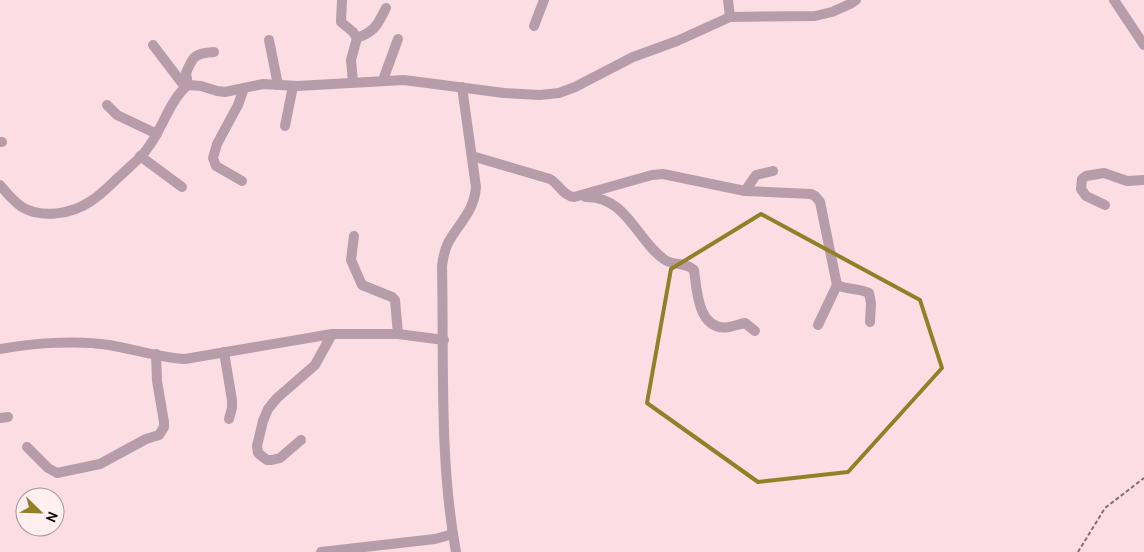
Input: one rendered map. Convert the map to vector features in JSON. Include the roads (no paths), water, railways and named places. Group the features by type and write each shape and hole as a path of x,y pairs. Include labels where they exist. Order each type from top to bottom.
{"street":[{"path":"342,0 341,22 357,38 351,60 353,82"},
{"path":"534,26 544,0"},
{"path":"728,0 730,18"},
{"path":"1114,0 1140,33 1144,45"},
{"path":"187,86 201,86 225,92 263,84 293,86 383,80 411,81 504,93 540,95 559,93 575,87 634,57 730,18 815,16 832,12 852,2"},
{"path":"357,38 374,30 386,8"},
{"path":"383,80 398,38"},
{"path":"269,40 278,85"},
{"path":"153,45 187,86"},
{"path":"0,186 12,199 23,207 37,212 54,214 71,210 90,202 147,149 179,95 187,86 186,74 194,56 200,53 214,52"},
{"path":"285,126 293,86"},
{"path":"456,552 445,448 442,266 448,243 472,208 475,198 476,187 462,87"},
{"path":"242,181 216,166 213,158 217,144 238,105 244,88"},
{"path":"107,105 117,115 157,134"},
{"path":"140,156 182,188"},
{"path":"472,156 550,179 570,197 595,197 609,202 621,211 650,248 662,258 668,262 690,265 694,270 701,310 706,319 717,326 728,328 745,323 755,331"},
{"path":"744,191 756,175 773,171"},
{"path":"1105,205 1086,196 1081,189 1082,179 1086,176 1104,173 1127,180 1144,180"},
{"path":"574,198 652,175 663,174 744,191 811,194 820,202 837,285 818,324"},
{"path":"354,236 351,260 360,281 366,287 392,297 395,300 398,334"},
{"path":"837,285 869,293 871,303 870,322"},
{"path":"0,349 78,342 108,345 185,359 332,334 398,334 444,340"},
{"path":"301,440 280,458 272,460 263,457 258,452 257,446 268,409 277,398 315,365 332,334"},
{"path":"224,352 232,400 229,419"},
{"path":"27,448 48,468 58,473 100,464 146,439 159,435 164,427 164,422 157,381 156,354"},
{"path":"321,552 435,539 453,534"}]}
